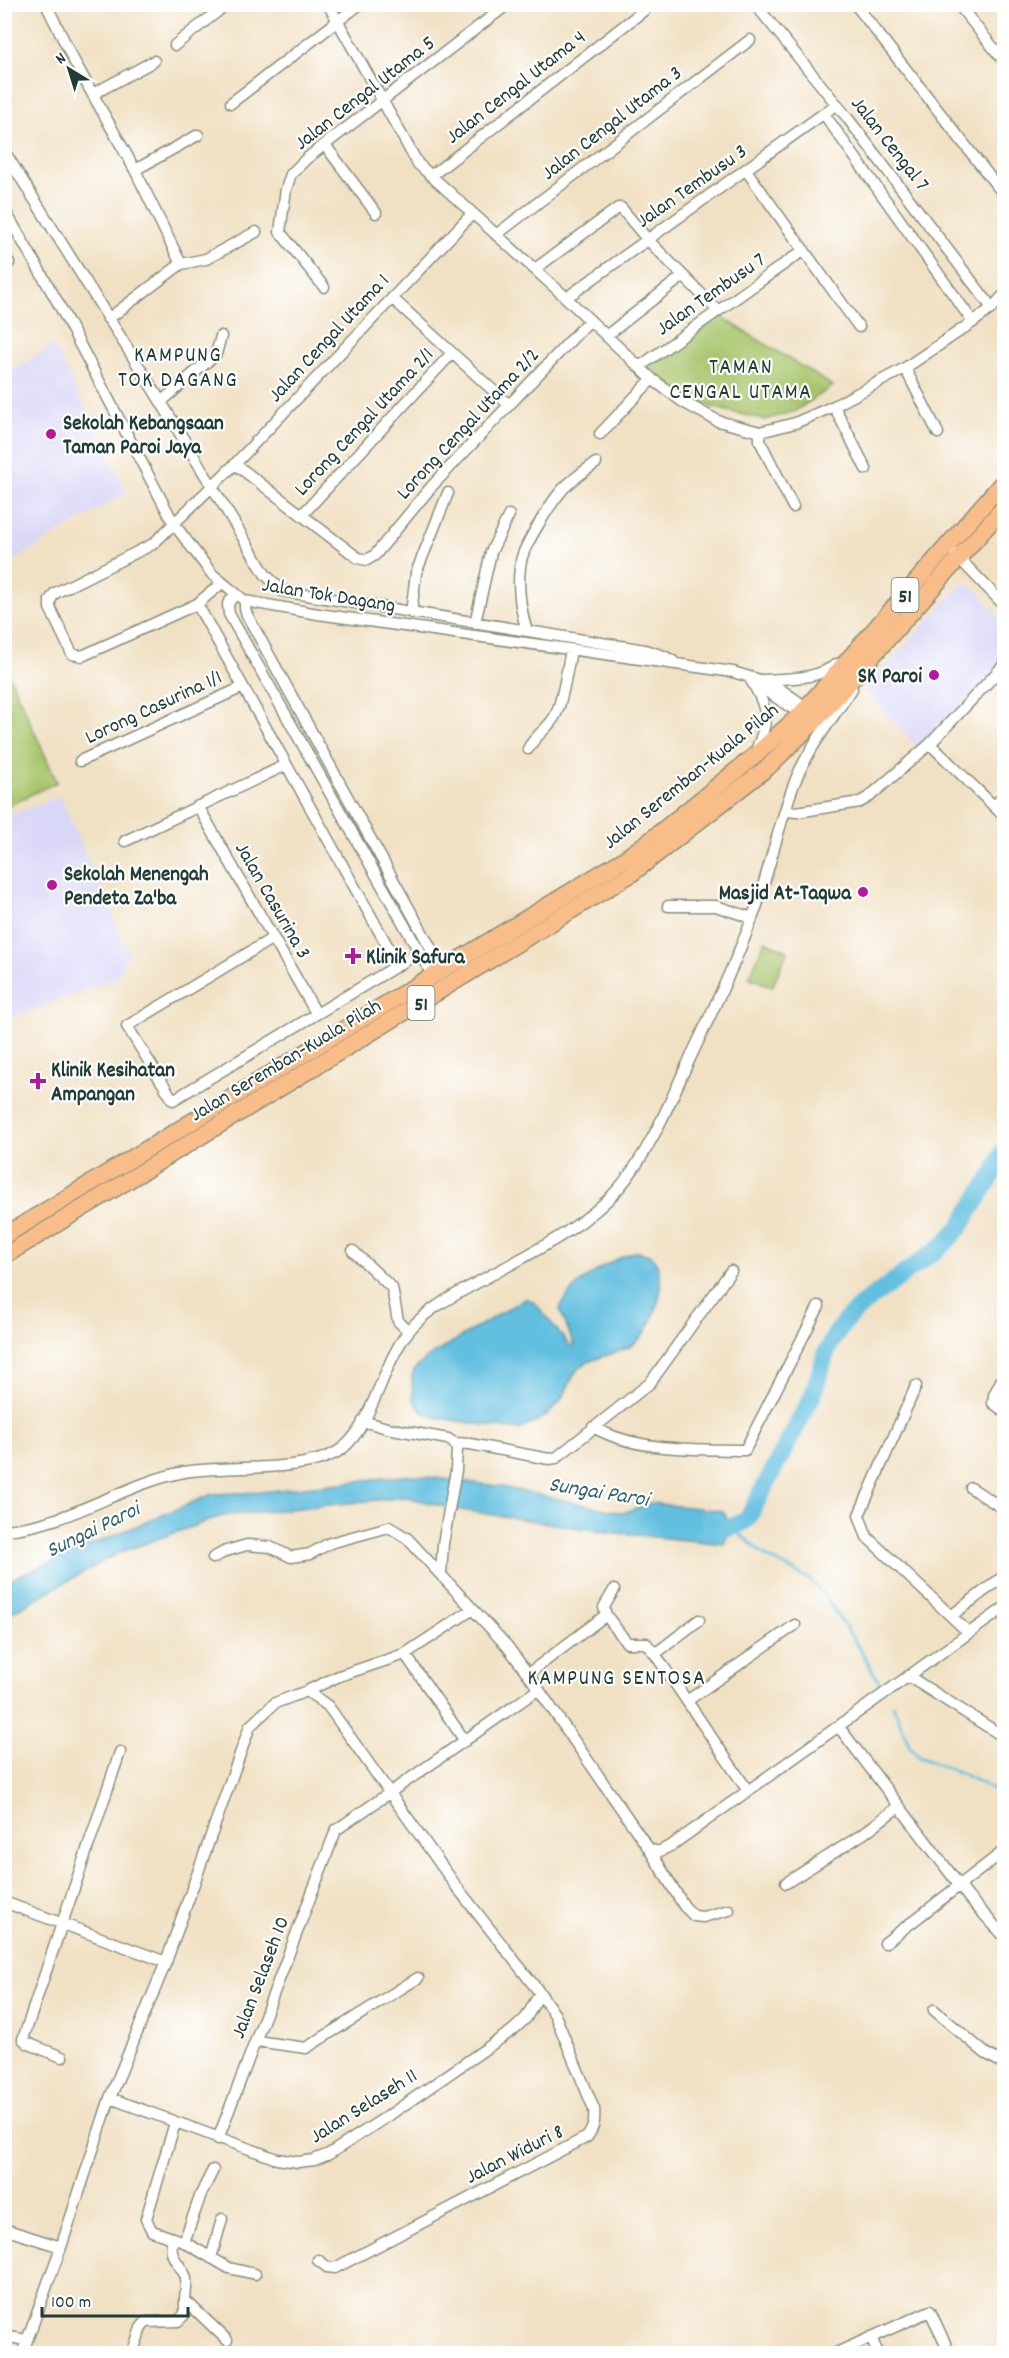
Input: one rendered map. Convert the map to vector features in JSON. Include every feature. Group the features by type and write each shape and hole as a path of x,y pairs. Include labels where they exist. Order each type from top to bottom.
{"highway":[{"name":"Jalan Seremban-Kuala Pilah","path":"954,553 1005,481"},
{"name":"Jalan Seremban-Kuala Pilah","path":"4,1256 631,874 742,789 954,553 1005,507"},
{"name":"Jalan Seremban-Kuala Pilah","path":"4,1236 623,860 807,714"}],"street":[{"path":"46,4 135,170 181,264"},
{"path":"175,45 227,4"},
{"path":"328,4 418,164 535,269 652,379 683,402 718,420 760,432 795,423 834,406 905,368 974,322 1005,295"},
{"path":"231,103 360,4"},
{"name":"Jalan Cengal Utama 5","path":"324,287 280,232 286,189 291,174 325,145 508,4"},
{"name":"Jalan Cengal Utama 4","path":"431,177 652,4"},
{"name":"Jalan Cengal 7","path":"755,4 837,104 992,308"},
{"path":"855,4 1005,195"},
{"path":"958,4 1001,48 1005,61"},
{"name":"Jalan Cengal Utama 3","path":"496,235 750,40"},
{"path":"93,94 154,61"},
{"name":"Jalan Tembusu 3","path":"566,298 837,104"},
{"path":"824,114 974,322"},
{"path":"135,170 198,135"},
{"path":"325,145 376,213"},
{"path":"4,151 162,402 265,574 282,591 645,650 664,656 678,664"},
{"path":"746,170 859,327"},
{"name":"Jalan Tok Dagang","path":"4,208 57,301 174,524 222,583 245,601 571,651 733,672 753,679 768,692 807,714"},
{"path":"535,269 618,208 626,211 648,240 718,311"},
{"name":"Jalan Cengal Utama 1","path":"197,604 76,657 72,654 50,608 50,600 56,593 153,544 236,464 472,214"},
{"path":"108,319 181,264 206,258 256,232"},
{"name":"Jalan Tembusu 7","path":"639,367 804,250"},
{"path":"606,336 683,276"},
{"path":"392,298 509,405"},
{"name":"Lorong Cengal Utama 2/2","path":"302,515 358,558 367,560 375,555 432,486 590,320"},
{"path":"162,402 216,354 221,336"},
{"name":"Lorong Cengal Utama 2/1","path":"302,515 452,353"},
{"path":"905,368 938,433"},
{"path":"600,434 652,379"},
{"path":"834,406 866,469"},
{"path":"760,432 760,441 793,507"},
{"path":"526,631 521,613 522,557 529,541 562,490 581,472 596,463"},
{"path":"236,464 302,515"},
{"path":"411,613 416,573 448,493"},
{"path":"475,623 491,552 509,515"},
{"path":"954,553 1005,605"},
{"path":"222,583 197,604 398,965"},
{"path":"235,594 228,604 229,614 420,952 438,973"},
{"path":"245,601 244,609 247,615 438,973"},
{"path":"752,758 764,733 767,716 753,679 816,676 869,647"},
{"path":"4,1530 31,1526 56,1518 182,1472 292,1464 332,1455 346,1446 357,1432 395,1352 408,1331 423,1316 536,1250 603,1204 638,1161 676,1091 752,918 795,782 869,647"},
{"path":"528,748 533,738 548,727 556,715 571,651"},
{"path":"787,811 797,812 860,801 870,797 930,744 1005,665"},
{"name":"Lorong Casurina 1/1","path":"80,761 243,687"},
{"path":"930,744 1005,816"},
{"path":"125,841 286,765"},
{"path":"995,806 1005,795"},
{"name":"Jalan Casurina 3","path":"198,806 316,1013"},
{"path":"668,906 716,906 752,918"},
{"path":"273,938 127,1026 173,1100 420,952"},
{"path":"354,1251 392,1288 398,1321 408,1331"},
{"path":"454,1443 549,1459 556,1458 650,1383 731,1271"},
{"path":"593,1428 609,1437 661,1447 745,1450 819,1306"},
{"path":"1005,1375 994,1395 993,1403 1005,1411"},
{"path":"916,1386 859,1515 867,1537 969,1633"},
{"path":"363,1421 387,1428 448,1439 454,1443 457,1449 456,1470 449,1500 441,1575"},
{"path":"971,1488 1005,1509"},
{"path":"213,1558 226,1551 247,1545 270,1546 291,1557 310,1554 330,1543 389,1527 407,1538 473,1609 528,1674 649,1849 684,1906 694,1916 703,1917 729,1910"},
{"path":"951,1616 1005,1576"},
{"path":"614,1590 604,1607 606,1615 627,1643 646,1643 655,1654 748,1791"},
{"path":"649,1849 658,1852 672,1845 1005,1608"},
{"path":"22,2354 61,2247 110,2098 166,1962 250,1726 274,1703 308,1691 339,1676 405,1654 473,1609"},
{"path":"528,1674 606,1615"},
{"path":"655,1654 699,1620"},
{"path":"687,1701 795,1625"},
{"path":"405,1654 465,1741"},
{"path":"908,1676 1005,1737"},
{"path":"389,1792 539,1689"},
{"path":"308,1691 328,1706 456,1886 540,1993"},
{"path":"839,1727 959,1885 1005,1936"},
{"path":"62,2057 27,2043 23,2038 120,1752"},
{"name":"Jalan Selaseh 10","path":"218,2139 336,1830 389,1792"},
{"path":"786,1883 862,1834 898,1807"},
{"path":"885,1943 1005,1851"},
{"path":"4,1902 166,1962"},
{"path":"256,2041 306,2048 418,1978"},
{"name":"Jalan Selaseh 11","path":"110,2098 218,2139 276,2158 298,2162 314,2160 329,2154 391,2114 513,2030 526,2018 540,1993"},
{"name":"Jalan Widuri 8","path":"318,2260 327,2267 335,2268 587,2137 593,2129 594,2109 555,2015 540,1993"},
{"path":"934,2010 985,2053 1005,2064"},
{"path":"175,2123 146,2219 152,2230 184,2242 229,2268 255,2274"},
{"path":"184,2242 201,2194 213,2170"},
{"path":"212,2258 222,2219"},
{"path":"4,2229 61,2247"},
{"path":"132,2354 141,2328 146,2322 178,2322 185,2314 186,2277 175,2262 171,2248 173,2238"},
{"path":"185,2300 227,2340"},
{"path":"834,2354 930,2311 950,2354"},
{"path":"4,2336 26,2340"},
{"path":"871,2337 878,2354"}],"shaded area":[{"name":"Sekolah Kebangsaan Taman Paroi Jaya","path":"53,344 127,492 5,566 5,377"},
{"name":"SK Paroi","path":"963,583 977,590 1004,622 1004,660 918,748 864,689"},
{"name":"Sekolah Menengah Pendeta Za'ba","path":"60,796 129,953 117,978 5,1021 5,817"}],"green space":[{"path":"720,316 833,386 795,411 765,420 712,407 674,389 649,365"},
{"path":"5,666 57,782 4,807"},
{"path":"765,941 788,951 772,987 749,977"}],"water":[{"path":"634,1252 649,1255 658,1267 660,1277 659,1299 646,1331 631,1346 580,1367 554,1409 543,1418 518,1430 438,1418 422,1412 413,1398 412,1376 415,1369 428,1357 524,1299 535,1303 570,1346 574,1345 560,1310 564,1301 580,1283 591,1275"},
{"path":"411,1475 498,1486 623,1513 651,1503 723,1511 731,1527 724,1544 607,1532 455,1509 406,1497 222,1516 118,1553 5,1616 5,1584 18,1576 212,1494 261,1492"}],"waterway":[{"name":"Sungai Paroi","path":"706,1528 728,1528 748,1518 812,1397 826,1353 835,1335 847,1319 863,1304 943,1245 960,1227 995,1171 1004,1151"},
{"path":"731,1527 767,1557 807,1578 822,1592 879,1682"},
{"path":"893,1705 910,1747 919,1757 963,1774 1004,1795"}],"place":[{"name":"Sekolah Kebangsaan Taman Paroi Jaya","path":"51,434"},
{"name":"SK Paroi","path":"934,675"},
{"name":"Sekolah Menengah Pendeta Za'ba","path":"52,885"},
{"name":"Masjid At-Taqwa","path":"863,892"},
{"name":"Klinik Safura","path":"353,956"},
{"name":"Klinik Kesihatan Ampangan","path":"38,1081"}],"district":[{"name":"KAMPUNG TOK DAGANG","path":"178,366"},
{"name":"TAMAN CENGAL UTAMA","path":"741,378"},
{"name":"KAMPUNG SENTOSA","path":"617,1676"}]}
